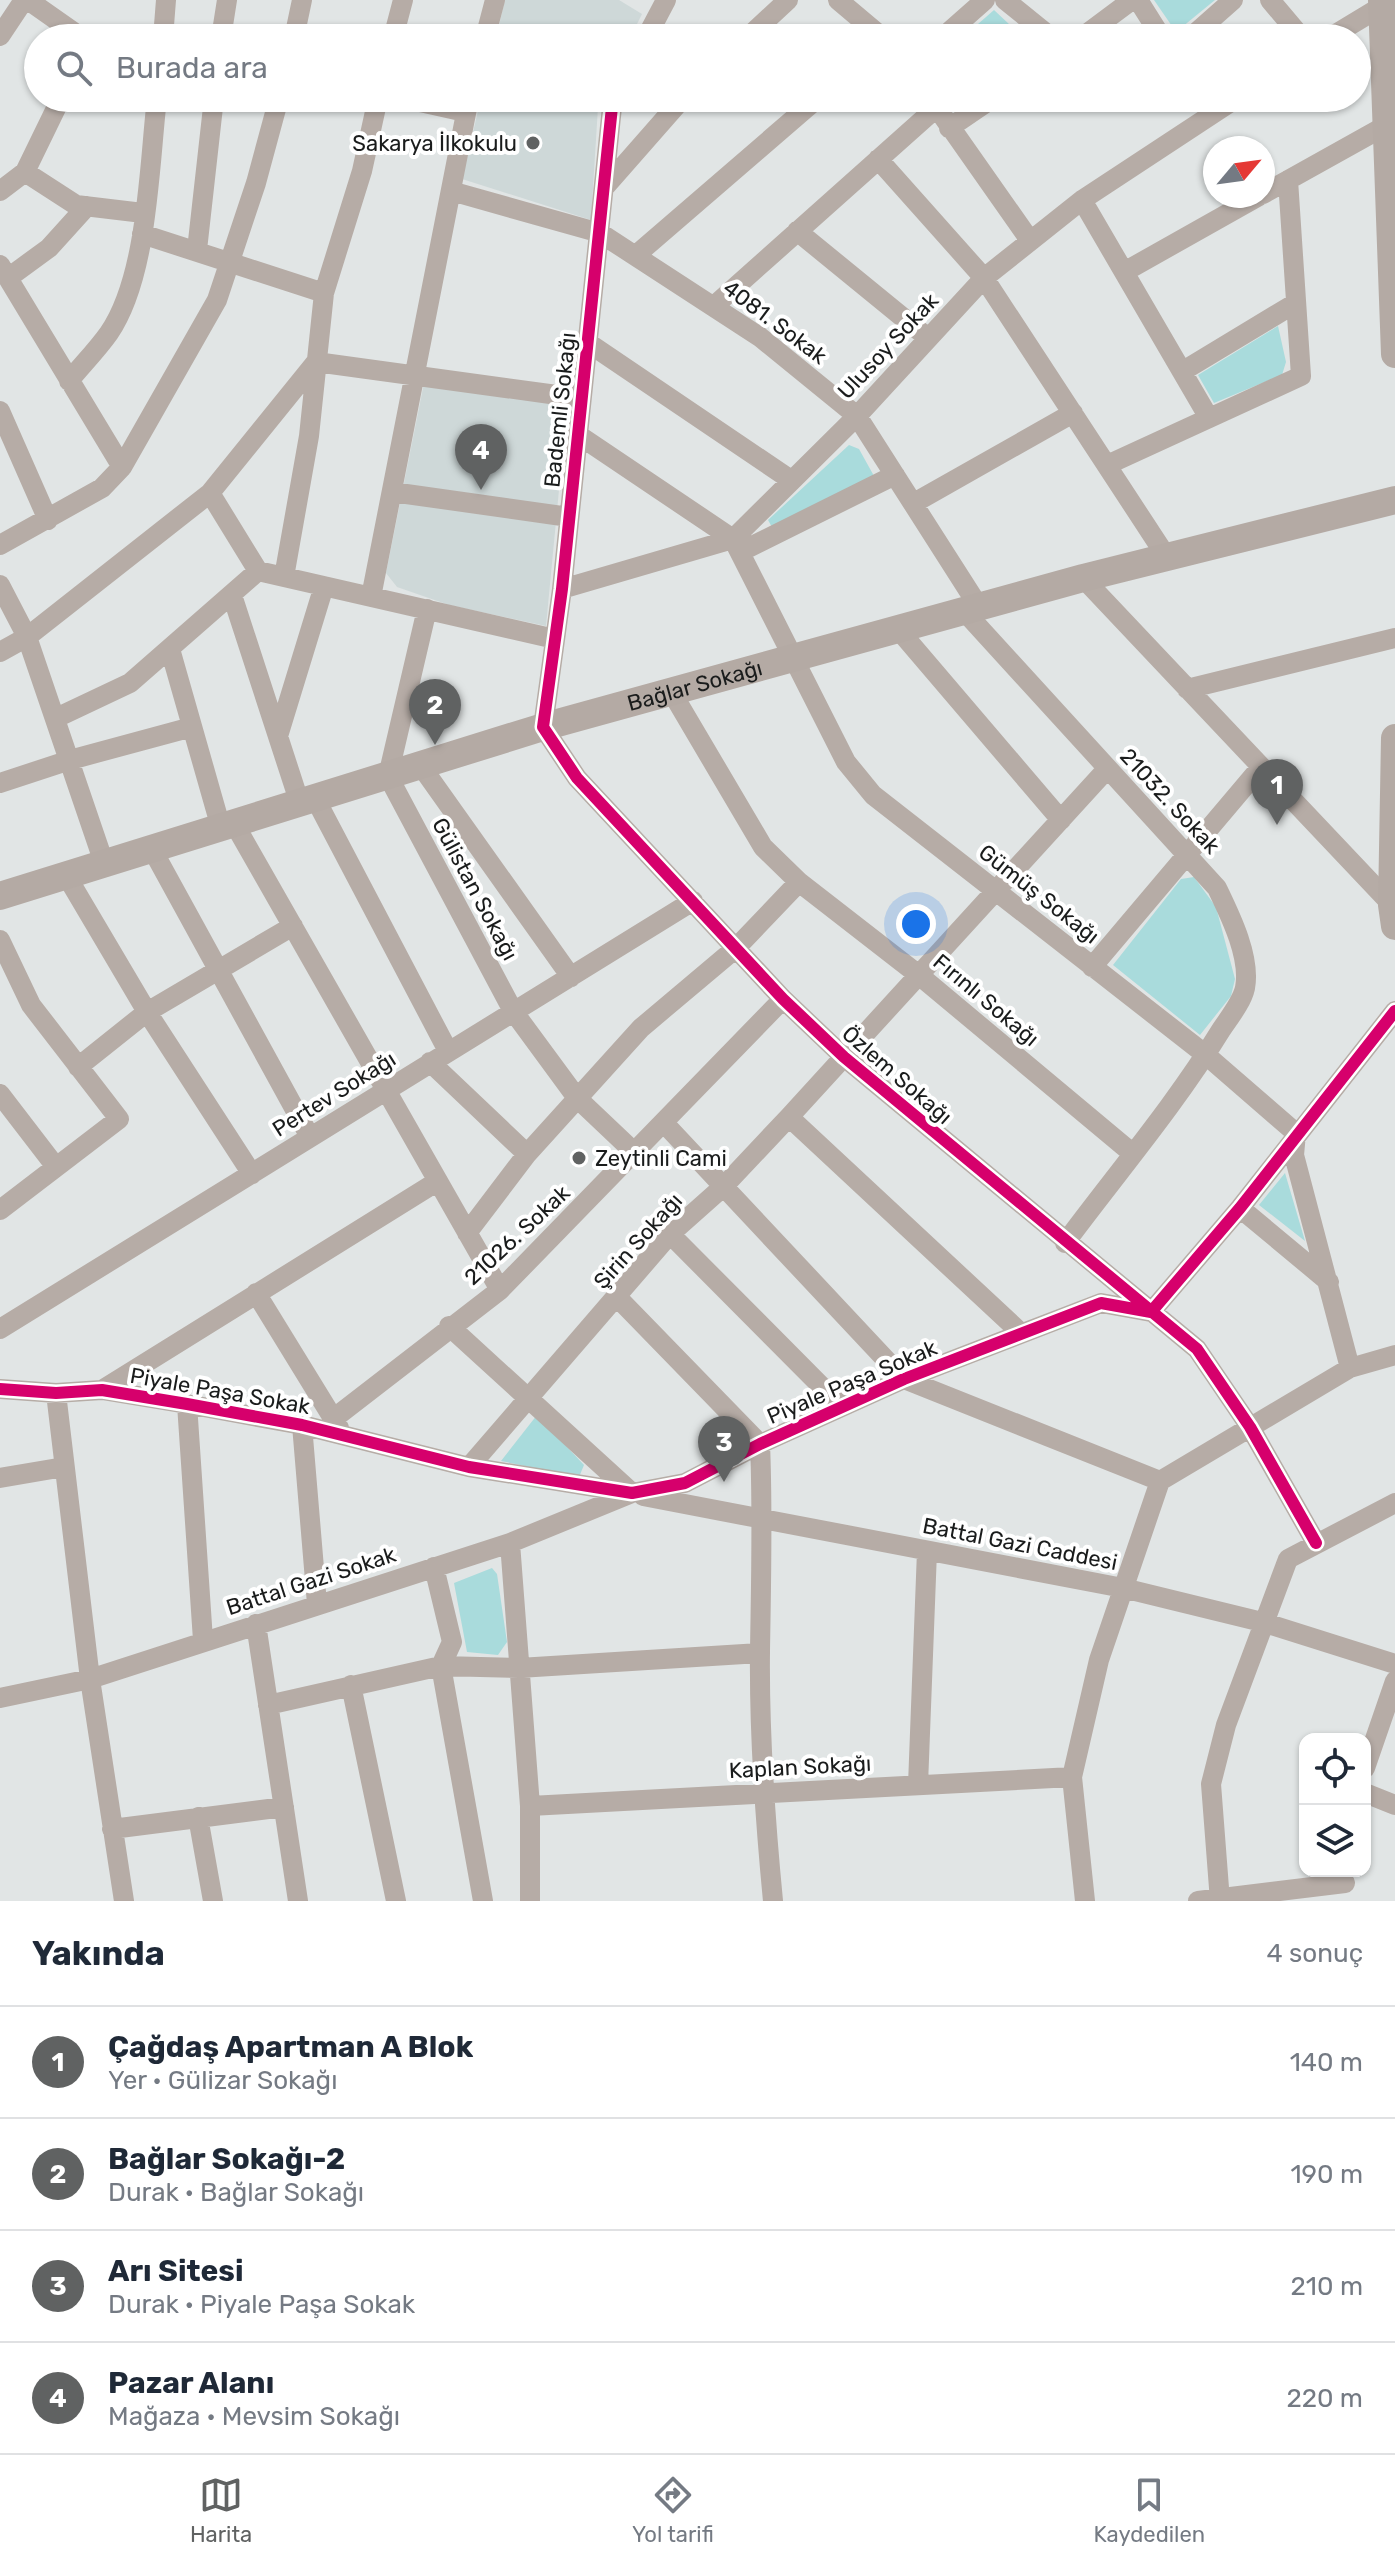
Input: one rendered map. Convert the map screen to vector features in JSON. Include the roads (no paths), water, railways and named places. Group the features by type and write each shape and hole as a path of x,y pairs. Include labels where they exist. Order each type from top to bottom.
{"main road":[{"path":"1382,3 1395,354"},
{"name":"Bağlar Sokağı","path":"0,896 543,727 1083,578 1395,500"},
{"path":"1394,915 1395,738"}],"street":[{"path":"0,36 26,0 61,24"},
{"path":"164,24 166,0"},
{"path":"223,24 227,0"},
{"path":"297,24 302,0"},
{"path":"397,24 403,0"},
{"path":"489,24 495,0"},
{"path":"762,24 788,0"},
{"path":"838,0 866,24"},
{"path":"958,24 985,0"},
{"path":"1005,0 1035,24"},
{"path":"1100,24 1132,0"},
{"path":"1138,0 1153,24"},
{"path":"1206,24 1233,0"},
{"path":"1270,0 1290,24"},
{"path":"651,24 658,2"},
{"path":"1350,24 1382,3"},
{"path":"0,191 25,172 54,112"},
{"path":"69,381 110,332 133,277 143,224 155,112"},
{"path":"197,250 212,112"},
{"path":"0,545 102,488 122,467 217,300 231,265 275,112"},
{"path":"284,577 309,436 324,293 362,171 375,112"},
{"path":"371,597 466,112"},
{"name":"Bademli Sokağı","path":"543,727 562,589 579,398 612,112"},
{"path":"604,188 671,112"},
{"path":"636,255 802,112"},
{"path":"714,306 878,159 924,112"},
{"path":"939,112 1029,239"},
{"path":"949,128 972,112"},
{"name":"Ulusoy Sokak","path":"562,589 736,546 791,480 857,416 984,278 1029,239 1200,112"},
{"path":"1275,187 1385,126"},
{"path":"878,159 984,278 1166,556"},
{"path":"25,172 76,205 143,224 231,265 324,293"},
{"path":"1107,465 1301,376 1288,180"},
{"name":"4081. Sokak","path":"451,191 600,233 760,337 857,416 914,503 972,610"},
{"path":"1082,200 1209,418"},
{"path":"87,206 49,248 4,272 122,467"},
{"path":"1124,272 1238,208"},
{"path":"797,231 928,338"},
{"path":"1183,371 1294,304"},
{"path":"587,342 791,480"},
{"path":"316,362 579,398"},
{"path":"0,652 27,637 210,493 316,362"},
{"path":"0,411 48,520"},
{"path":"914,503 1073,413"},
{"path":"577,434 736,546 895,475"},
{"path":"392,492 569,517"},
{"path":"210,493 258,571 555,639"},
{"name":"Gümüş Sokağı","path":"736,546 858,780 1206,1055 1296,1133"},
{"path":"56,718 130,683 258,571"},
{"path":"1083,578 1261,767 1394,915"},
{"path":"0,585 27,637 104,863"},
{"path":"278,736 324,586"},
{"path":"232,595 278,736 308,802 448,1051"},
{"path":"388,776 427,609"},
{"name":"21032. Sokak","path":"972,610 1107,769 1188,853 1217,888 1226,906 1244,972 1245,988 1206,1055 1065,1243"},
{"path":"898,629 1061,820"},
{"path":"1187,689 1395,638"},
{"path":"170,649 192,727 228,826 293,926 500,1290"},
{"name":"Fırınlı Sokağı","path":"671,691 763,847 799,882 920,976 1132,1153"},
{"path":"0,783 70,760 192,727"},
{"name":"Özlem Sokağı","path":"543,727 577,778 783,999 844,1057 1065,1243 1197,1349 1250,1427 1316,1543"},
{"path":"421,766 571,977"},
{"path":"1092,967 1261,767"},
{"name":"Şirin Sokağı","path":"469,1467 618,1298 670,1234 724,1186 789,1117 1107,769"},
{"name":"Gülistan Sokağı","path":"388,776 513,1011 577,1098 634,1152"},
{"path":"152,849 310,1137"},
{"path":"66,875 147,1012 252,1174"},
{"path":"467,1233 527,1154 641,1028 736,948 799,882"},
{"name":"Pertev Sokağı","path":"0,1329 693,901"},
{"path":"78,1067 147,1012 293,926"},
{"path":"0,940 31,1005 119,1119 0,1210"},
{"name":"21026. Sokak","path":"338,1427 449,1326 500,1290 783,999"},
{"path":"1151,1312 1240,1208 1395,1011"},
{"path":"430,1062 527,1154"},
{"path":"0,1094 56,1167"},
{"path":"789,1117 1021,1333"},
{"path":"664,1123 904,1379 1160,1481"},
{"path":"1296,1133 1294,1155 1350,1368"},
{"path":"102,1390 438,1181"},
{"path":"1240,1208 1330,1283"},
{"path":"670,1234 842,1407"},
{"path":"256,1293 338,1427"},
{"path":"618,1298 760,1444 764,1521 760,1653 763,1793 773,1901"},
{"name":"Piyale Paşa Sokak","path":"0,1389 56,1393 102,1390 302,1425 338,1427 469,1467 632,1493 685,1483 760,1444 904,1379 1101,1303 1151,1312"},
{"path":"449,1326 632,1493"},
{"path":"1085,1901 1072,1777 1099,1660 1160,1481 1350,1368 1395,1355"},
{"path":"56,1393 90,1679 124,1901"},
{"path":"187,1404 203,1640"},
{"path":"302,1425 317,1604"},
{"path":"0,1478 64,1467"},
{"name":"Battal Gazi Caddesi","path":"632,1493 764,1521 1123,1588 1262,1622 1395,1664"},
{"name":"Battal Gazi Sokak","path":"0,1698 90,1679 510,1543 632,1493"},
{"path":"1220,1899 1211,1784 1226,1725 1288,1559 1395,1503"},
{"path":"510,1543 530,1806 530,1901"},
{"path":"918,1785 927,1551"},
{"path":"434,1567 452,1642 441,1666 483,1901"},
{"path":"256,1624 298,1901"},
{"path":"268,1705 441,1666 519,1668 760,1653"},
{"path":"1371,1751 1395,1681"},
{"path":"351,1685 396,1901"},
{"name":"Kaplan Sokağı","path":"530,1806 1072,1777"},
{"path":"1371,1795 1395,1805"},
{"path":"112,1829 284,1807"},
{"path":"198,1817 213,1901"},
{"path":"1198,1901 1345,1885"}],"place":[{"name":"Sakarya İlkokulu","path":"533,143"},
{"name":"Pazar Alanı","path":"481,490"},
{"name":"Bağlar Sokağı-2","path":"435,745"},
{"name":"Çağdaş Apartman A Blok","path":"1277,825"},
{"name":"Zeytinli Cami","path":"579,1158"},
{"name":"Arı Sitesi","path":"724,1482"}]}
